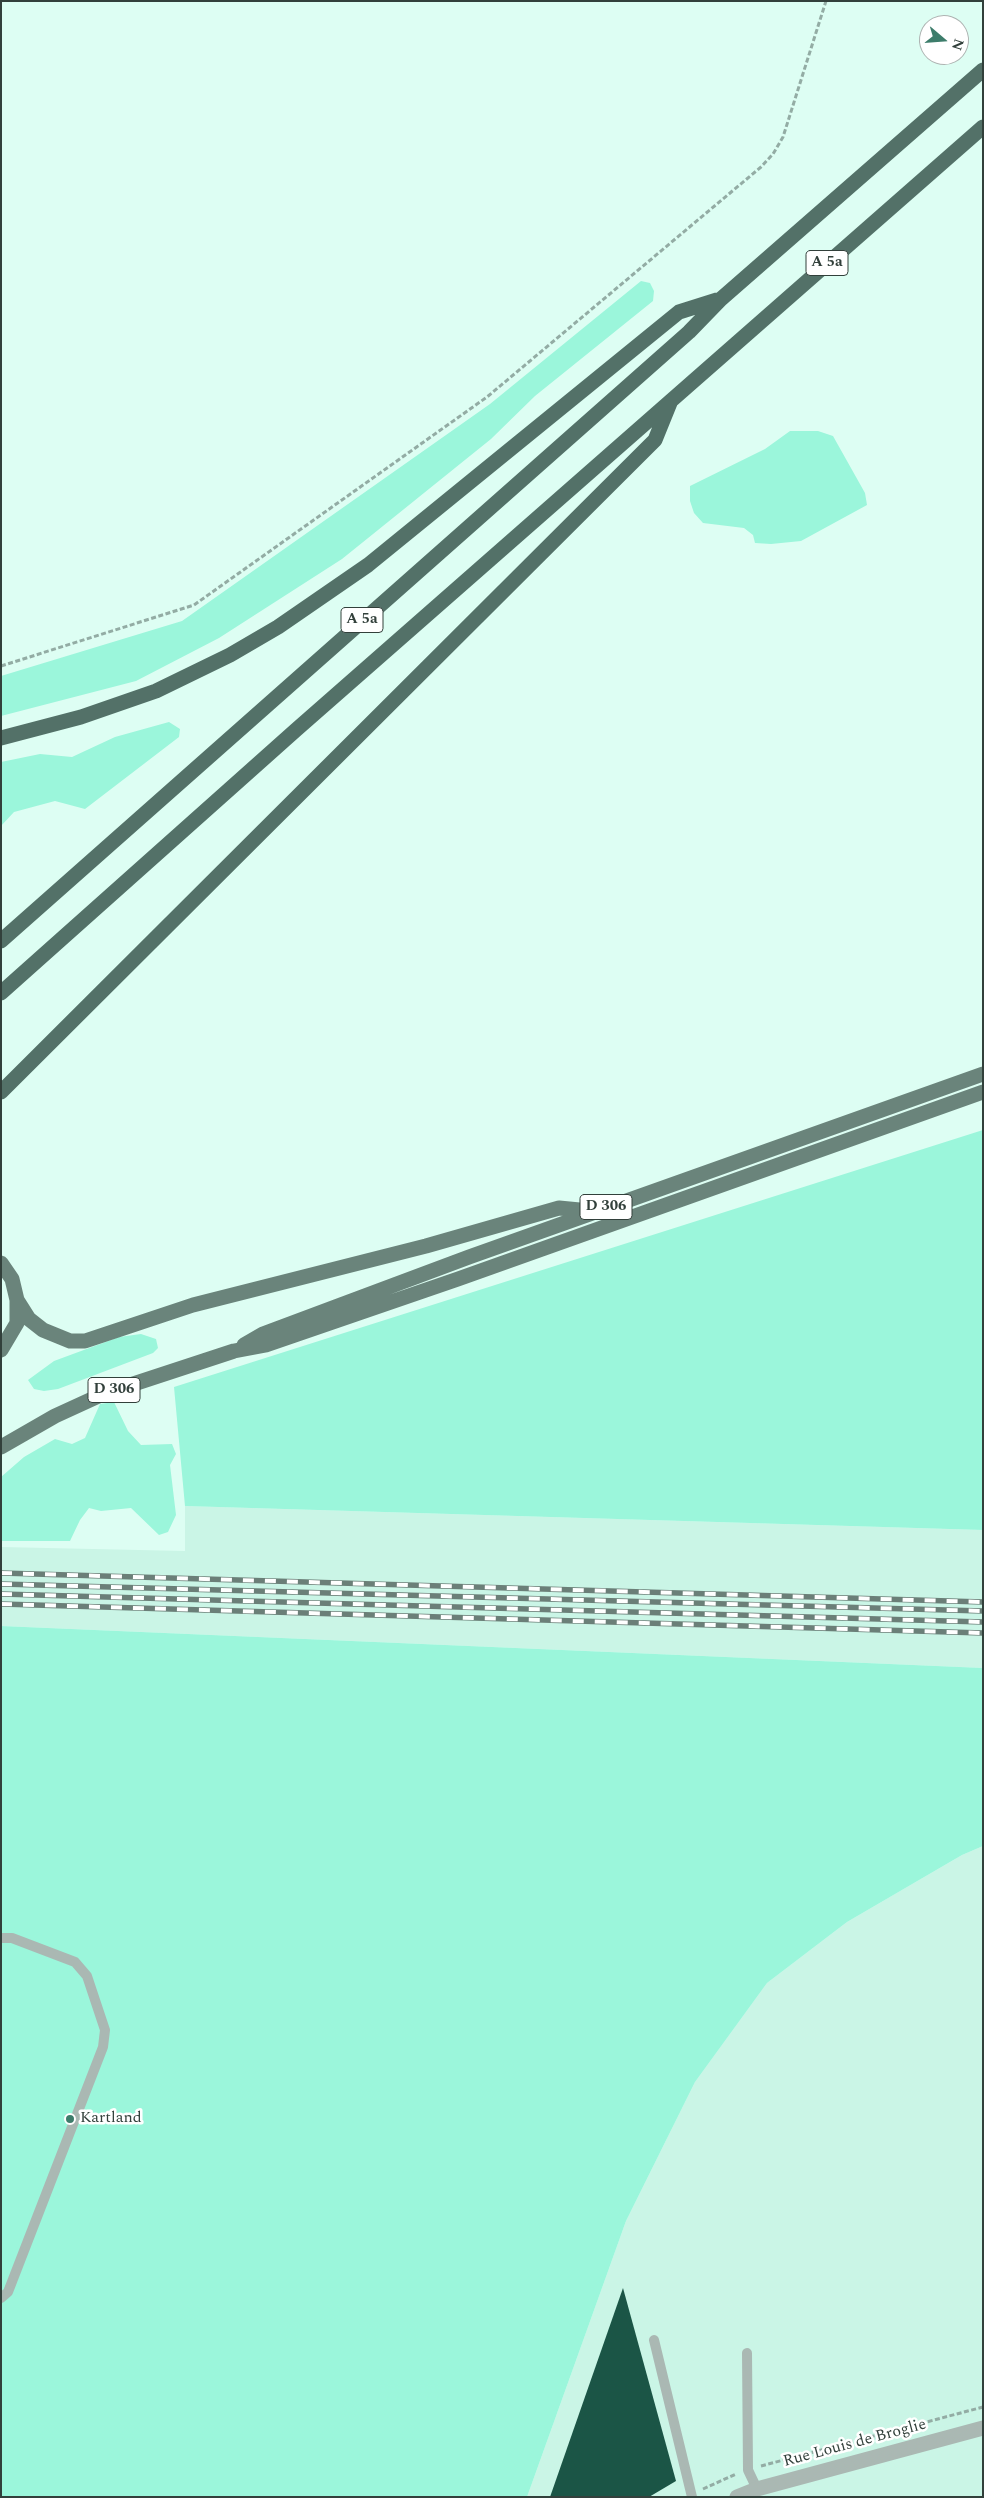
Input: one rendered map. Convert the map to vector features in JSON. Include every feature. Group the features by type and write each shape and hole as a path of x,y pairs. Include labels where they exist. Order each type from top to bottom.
{"highway":[{"name":"A 5a","path":"1,941 689,332 721,299 983,70"},
{"name":"A 5a","path":"1,993 672,399 983,127"},
{"path":"1,738 81,717 156,691 230,655 278,626 368,565 680,312 721,299"},
{"path":"1,1092 655,440 672,399"}],"main road":[{"name":"D 306","path":"234,1351 263,1334 594,1212 983,1074"},
{"name":"D 306","path":"1,1447 55,1416 103,1394 234,1351 266,1345 458,1280 983,1092"},
{"path":"1,1263 12,1279 18,1300 28,1319 43,1330 70,1341 84,1342 193,1305 426,1246 559,1208 594,1212"},
{"path":"1,1350 17,1323 18,1300"}],"street":[{"name":"Rue Louis de Broglie","path":"737,2497 757,2489 983,2428"}],"lane":[{"path":"1,1938 12,1938 75,1962 87,1976 105,2030 103,2047 93,2075 8,2292 1,2298"},
{"path":"654,2340 691,2495"},
{"path":"747,2353 748,2470 757,2489"}],"path":[{"path":"1,666 194,605 487,397 761,167 772,154 782,137 826,1"},
{"path":"691,2495 748,2470 983,2408"}],"shaded area":[{"path":"185,1506 983,1530 983,1668 1,1626 1,1547 185,1551"},
{"path":"983,1846 983,2497 527,2497 626,2221 695,2082 767,1983 847,1922 962,1855"}],"green space":[{"path":"641,281 650,283 654,291 653,301 535,396 491,439 342,559 219,638 136,681 1,716 1,676 182,621 490,404"},
{"path":"790,431 818,431 833,436 865,493 867,505 801,541 771,544 755,543 753,535 744,528 703,523 694,513 690,501 690,486 765,449"},
{"path":"169,722 180,729 179,737 85,809 55,801 14,812 1,826 1,762 40,754 72,757 115,737"},
{"path":"983,1130 983,1530 185,1506 174,1387"},
{"path":"141,1334 156,1339 158,1348 153,1353 58,1389 44,1391 34,1389 28,1380 54,1361 119,1337"},
{"path":"114,1402 128,1431 141,1445 172,1444 176,1454 170,1465 176,1515 168,1532 159,1535 131,1508 101,1511 89,1508 80,1520 70,1541 1,1541 1,1477 24,1457 55,1439 72,1444 85,1438 100,1404"},
{"path":"1,1626 983,1668 983,1846 962,1855 847,1922 767,1983 695,2082 626,2221 527,2497 1,2497"}],"building":[{"path":"623,2288 676,2481 649,2497 550,2497"}],"railway":[{"path":"1,1573 983,1602"},
{"path":"1,1584 983,1611"},
{"path":"1,1594 983,1622"},
{"path":"1,1604 983,1633"}],"place":[{"name":"Kartland","path":"70,2119"}]}
